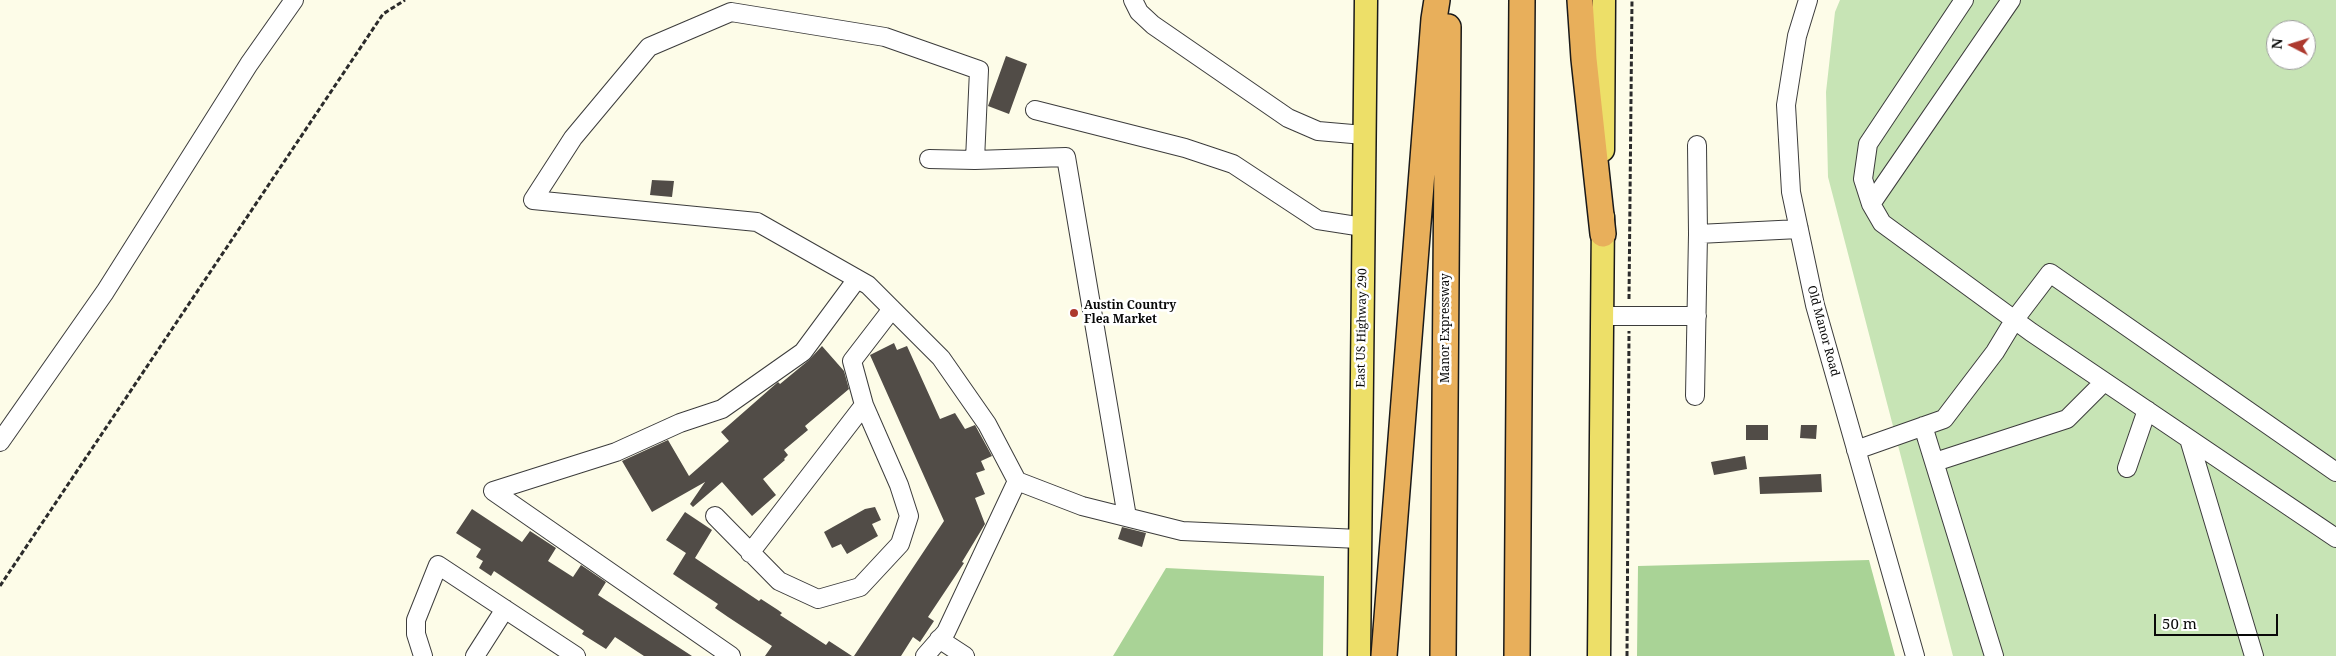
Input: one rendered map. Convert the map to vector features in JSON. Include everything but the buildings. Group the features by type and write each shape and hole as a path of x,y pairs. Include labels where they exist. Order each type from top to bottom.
{"highway":[{"path":"1384,656 1437,0"},
{"name":"Manor Expressway","path":"1443,656 1448,0"},
{"path":"1517,656 1522,0"},
{"path":"1580,0 1584,59 1603,234"}],"main road":[{"name":"East US Highway 290","path":"1359,656 1366,0"},
{"path":"1599,656 1604,0"}],"street":[{"path":"0,442 105,292 249,64 294,0"},
{"path":"1133,0 1139,12 1152,26 1288,118 1318,131 1364,135"},
{"name":"Old Manor Road","path":"1808,0 1797,36 1786,104 1791,192 1815,305 1915,656"},
{"path":"1964,0 1868,144 1863,179 1871,204 1882,223 2104,382 2336,538"},
{"path":"1871,204 2011,0"},
{"path":"975,160 979,70 885,38 731,12 650,47 574,138 532,200 757,222 856,278 868,285 940,358 987,424 1017,481 1082,506 1182,531 1359,539"},
{"path":"1035,110 1185,148 1233,164 1318,220 1363,226"},
{"path":"1695,396 1698,234 1697,145"},
{"path":"929,159 975,160 1066,157 1127,517"},
{"path":"1698,234 1799,229"},
{"path":"1856,450 1944,418 1995,352 2014,319 2050,273 2336,472"},
{"path":"731,656 493,491 616,452 680,423 722,410 803,352 856,278"},
{"path":"715,516 778,581 818,599 860,587 900,544 909,516 899,485 864,405 852,361 892,309"},
{"path":"1602,316 1697,316"},
{"path":"1935,462 2067,419 2104,382"},
{"path":"750,553 864,405"},
{"path":"2127,468 2147,410"},
{"path":"1923,426 1994,656"},
{"path":"2189,439 2254,656"},
{"path":"925,656 946,632 1017,481"},
{"path":"423,656 416,634 416,620 438,565 576,656"},
{"path":"475,656 505,609"},
{"path":"939,639 965,656"}],"path":[{"path":"0,586 383,14 405,0"}],"green space":[{"path":"1840,0 2336,0 2336,656 1953,656 1828,177 1826,92 1835,12"},
{"path":"1869,560 1895,656 1637,656 1638,566"},
{"path":"1166,568 1324,576 1323,656 1113,656"}],"place":[{"name":"Austin Country Flea Market","path":"1074,313"}]}
